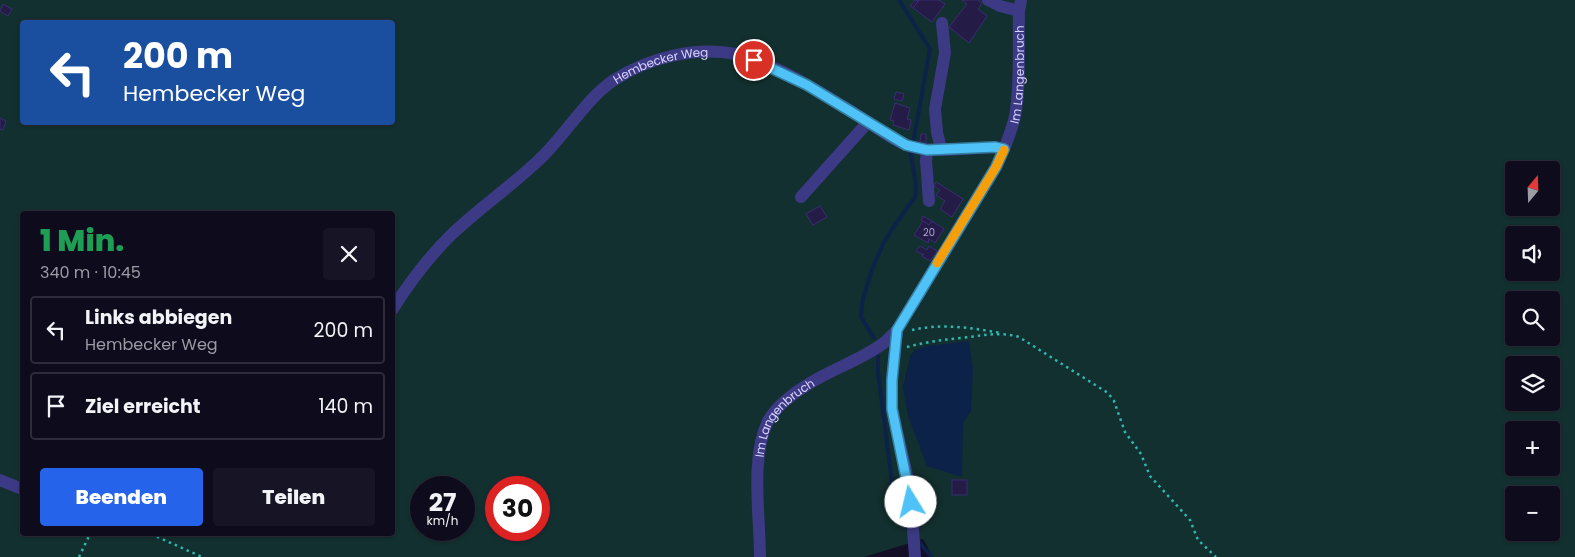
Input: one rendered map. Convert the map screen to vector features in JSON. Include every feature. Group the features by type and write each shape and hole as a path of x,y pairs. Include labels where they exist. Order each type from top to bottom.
{"street":[{"path":"988,0 1000,6 1020,5"},
{"name":"Im Langenbruch","path":"914,557 911,502 892,409 895,351 902,331 996,167 1011,130 1017,99 1020,5"},
{"path":"941,149 935,109 943,68 942,23"},
{"name":"Hembecker Weg","path":"395,306 438,248 468,220 518,180 546,153 598,93 612,81 653,61 687,53 721,52 736,54 754,60 807,85 868,122 917,148"},
{"path":"800,197 868,122"},
{"path":"917,148 995,147 1004,149"},
{"path":"917,148 926,161 929,201"},
{"name":"Im Langenbruch","path":"760,557 758,460 762,438 769,420 790,396 806,385 865,355 902,331"},
{"path":"0,480 20,488"}],"path":[{"path":"902,331 924,327 974,328 1019,337 1108,394 1114,401 1125,432 1141,454 1150,476 1190,520 1198,540 1216,557"},
{"path":"895,351 927,342 983,334 1008,334"},
{"path":"79,557 89,536"},
{"path":"155,536 202,557"}],"green space":[{"path":"0,0 1575,0 1575,557 933,557 923,539 864,557 0,557","holes":["915,350 971,410 963,423 903,388 911,355"]}],"water":[{"path":"969,341 973,369 971,410 963,423 962,477 927,466 908,416 903,388 911,355 915,350 927,346"}],"building":[{"path":"915,0 919,1 913,8 910,6"},
{"path":"919,0 939,0 945,4 932,22 913,8"},
{"path":"962,0 978,0 982,3 978,9 987,16 969,43 949,27 967,4"},
{"path":"3,4 12,9 8,16 0,11"},
{"path":"896,92 904,94 902,101 894,99"},
{"path":"895,103 910,108 907,119 911,120 909,130 893,125 894,121 890,120"},
{"path":"0,118 6,121 3,130 0,129"},
{"path":"921,134 926,134 926,142 920,142"},
{"path":"936,182 963,199 952,217 940,209 945,201 936,195 940,190 934,186"},
{"path":"820,206 827,217 813,225 806,214"},
{"path":"923,216 932,221 929,225 921,220"},
{"path":"923,221 929,225 932,221 944,229 935,243 929,239 928,243 914,235"},
{"path":"920,246 927,250 929,246 937,251 930,261 922,256 924,254 916,251"},
{"path":"952,480 967,480 967,495 952,495"}],"waterway":[{"path":"874,338 861,317 863,298 883,244 915,197 916,186 911,154 930,49 899,0"},
{"path":"878,356 878,372 896,514 909,530"},
{"path":"917,540 932,557"}],"slow traffic":[{"path":"937,263 996,167 1004,150"}],"route":[{"path":"754,60 807,85 906,145 927,150 995,147 1004,149 996,167 897,330 892,380 892,409 911,502"}]}
